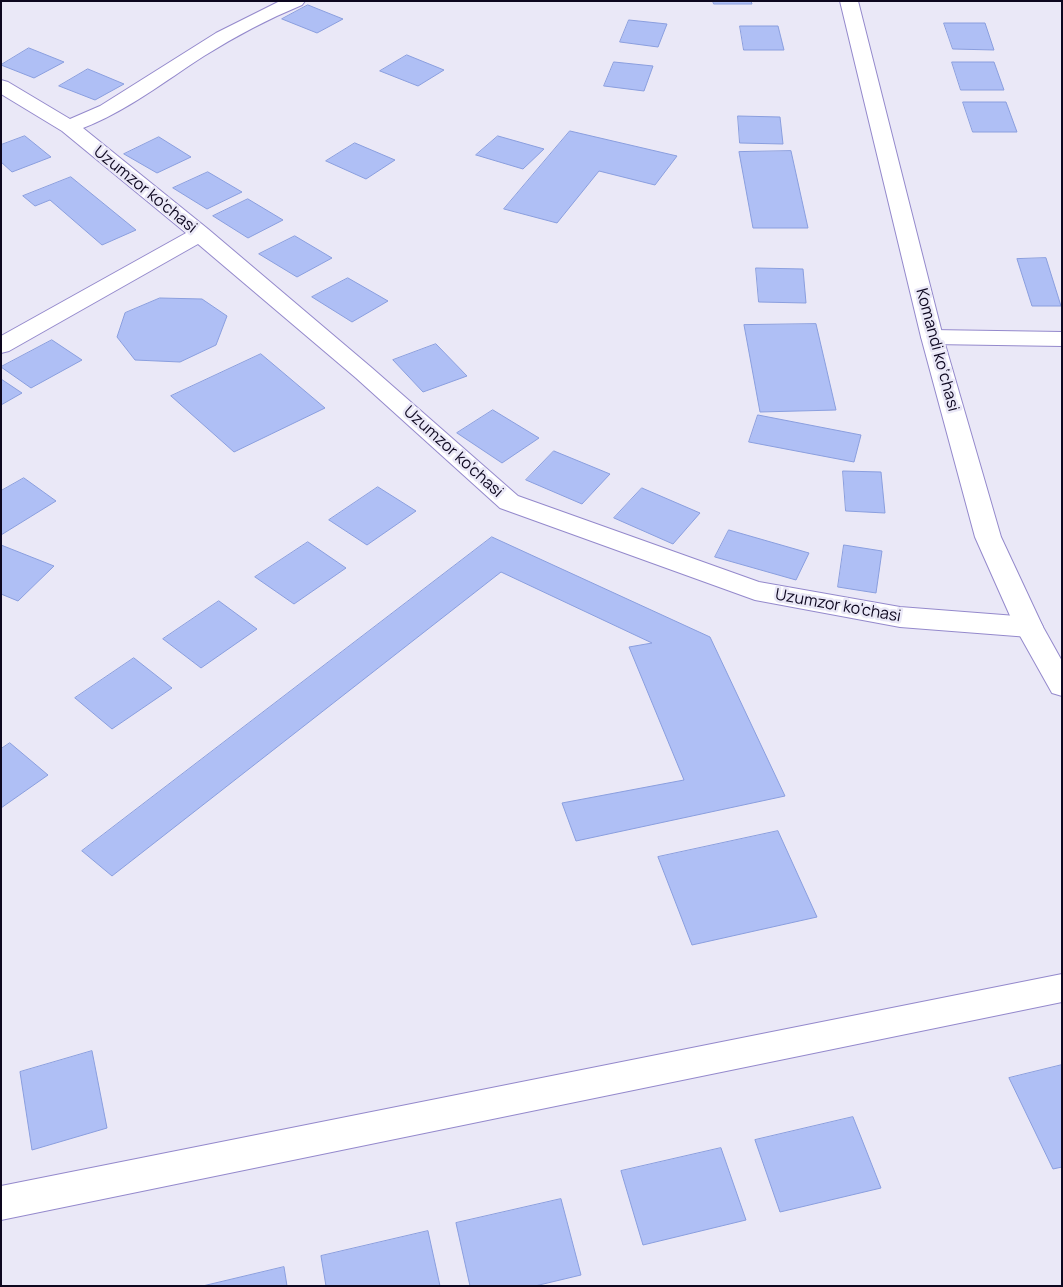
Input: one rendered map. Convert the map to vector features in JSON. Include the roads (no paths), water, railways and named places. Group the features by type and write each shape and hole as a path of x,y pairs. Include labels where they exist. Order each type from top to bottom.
{"street":[{"path":"69,127 106,111 190,55 275,9 296,1"},
{"name":"Komandi ko‘chasi","path":"849,1 932,337 988,537 1029,627 1062,686"},
{"name":"Uzumzor ko'chasi","path":"1,86 69,127 200,234 364,373 509,502 755,591 900,617 1029,627"},
{"path":"1,346 200,234"},
{"path":"932,337 1062,338"},
{"path":"1,1203 1062,988"}]}
